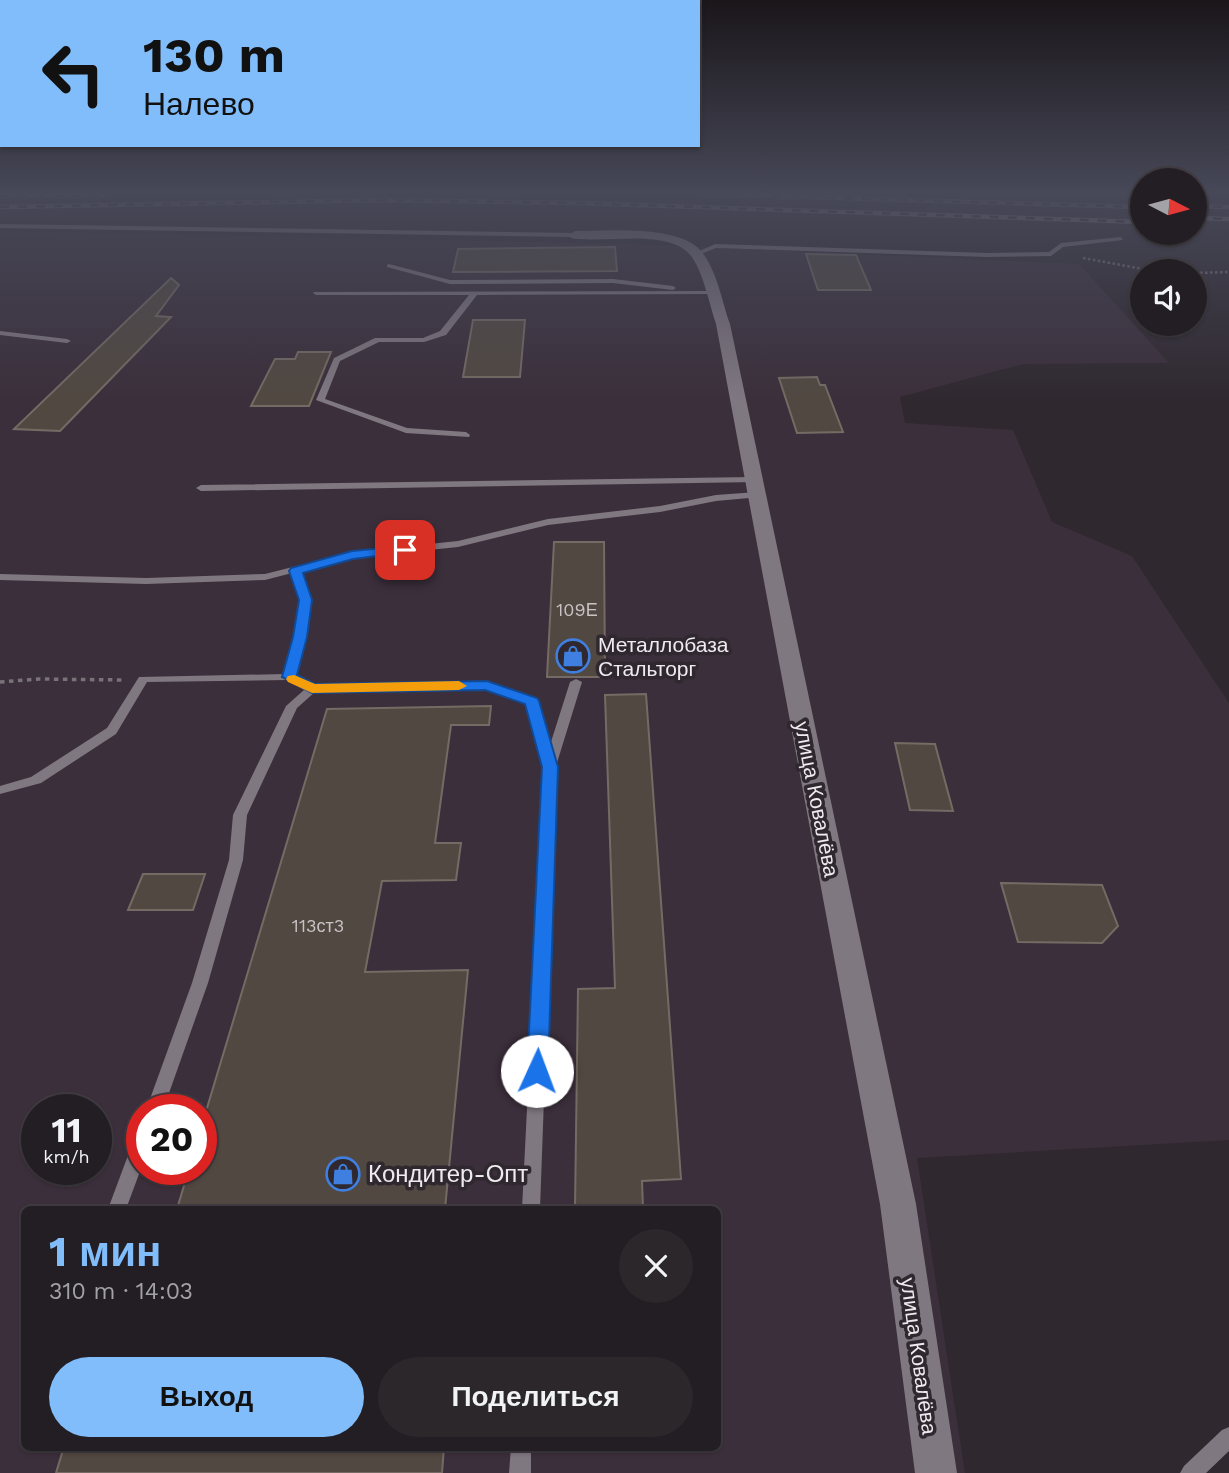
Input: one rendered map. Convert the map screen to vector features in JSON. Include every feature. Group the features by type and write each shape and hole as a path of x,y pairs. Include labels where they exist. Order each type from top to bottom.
{"street":[{"name":"улица Ковалёва","path":"699,263 723,324 898,1204 936,1473"}],"lane":[{"path":"389,266 450,282 613,281 711,293"},
{"path":"316,293 711,293"},
{"path":"466,435 406,430 320,400 337,360 378,340 424,340 443,333 474,294"},
{"path":"0,333 67,341"},
{"path":"201,488 755,488"},
{"path":"0,577 146,581 265,577 352,555 458,544 548,522 660,509 755,488"},
{"path":"289,677 300,637 306,600 296,571"},
{"path":"0,789 36,780 112,731 144,679 289,677 312,689 487,685 532,701 550,767"},
{"path":"531,1206 550,767 576,682"},
{"path":"160,1094 200,983 236,860 240,815 292,706 312,689"},
{"path":"118,1206 126,1185"},
{"path":"1191,1473 1229,1437"},
{"path":"520,1473 521,1451"}],"path":[{"path":"1104,263 1130,267"},
{"path":"1207,273 1229,272"},
{"path":"0,682 39,679 144,679"}],"shaded area":[{"path":"0,263 1079,264 1130,320 1130,336 1144,336 1169,363 1023,364 900,397 905,423 1013,430 1052,522 1132,556 1229,703 1229,1140 917,1158 965,1473 0,1473"}],"building":[{"path":"455,263 616,263 617,271 453,272"},
{"path":"809,263 859,263 871,290 818,290"},
{"path":"171,278 179,285 156,316 171,317 60,431 14,429"},
{"path":"473,320 525,320 520,377 463,377"},
{"path":"298,352 331,352 309,406 251,406 275,359 295,359"},
{"path":"817,377 820,385 825,385 843,432 797,433 779,378"},
{"path":"554,542 604,542 605,677 547,677"},
{"path":"646,694 681,1179 642,1181 643,1206 575,1206 578,989 615,988 605,695"},
{"path":"491,706 489,725 451,725 435,843 461,843 456,880 382,881 365,972 468,970 445,1206 178,1206 184,1185 217,1185 217,1094 211,1094 327,709"},
{"path":"895,743 935,744 953,811 910,810"},
{"path":"143,874 205,874 193,910 128,910"},
{"path":"1001,883 1102,885 1118,926 1102,943 1018,942"},
{"path":"63,1451 444,1451 442,1473 56,1473"}],"slow traffic":[{"path":"294,679 312,689 459,686"}],"place":[{"name":"Металлобаза Стальторг","path":"573,656"},
{"name":"Кондитер-Опт","path":"343,1174"}],"route":[{"path":"405,550 352,555 296,571 306,600 300,637 289,677 312,689 487,685 532,701 550,767 537,1071"}]}
